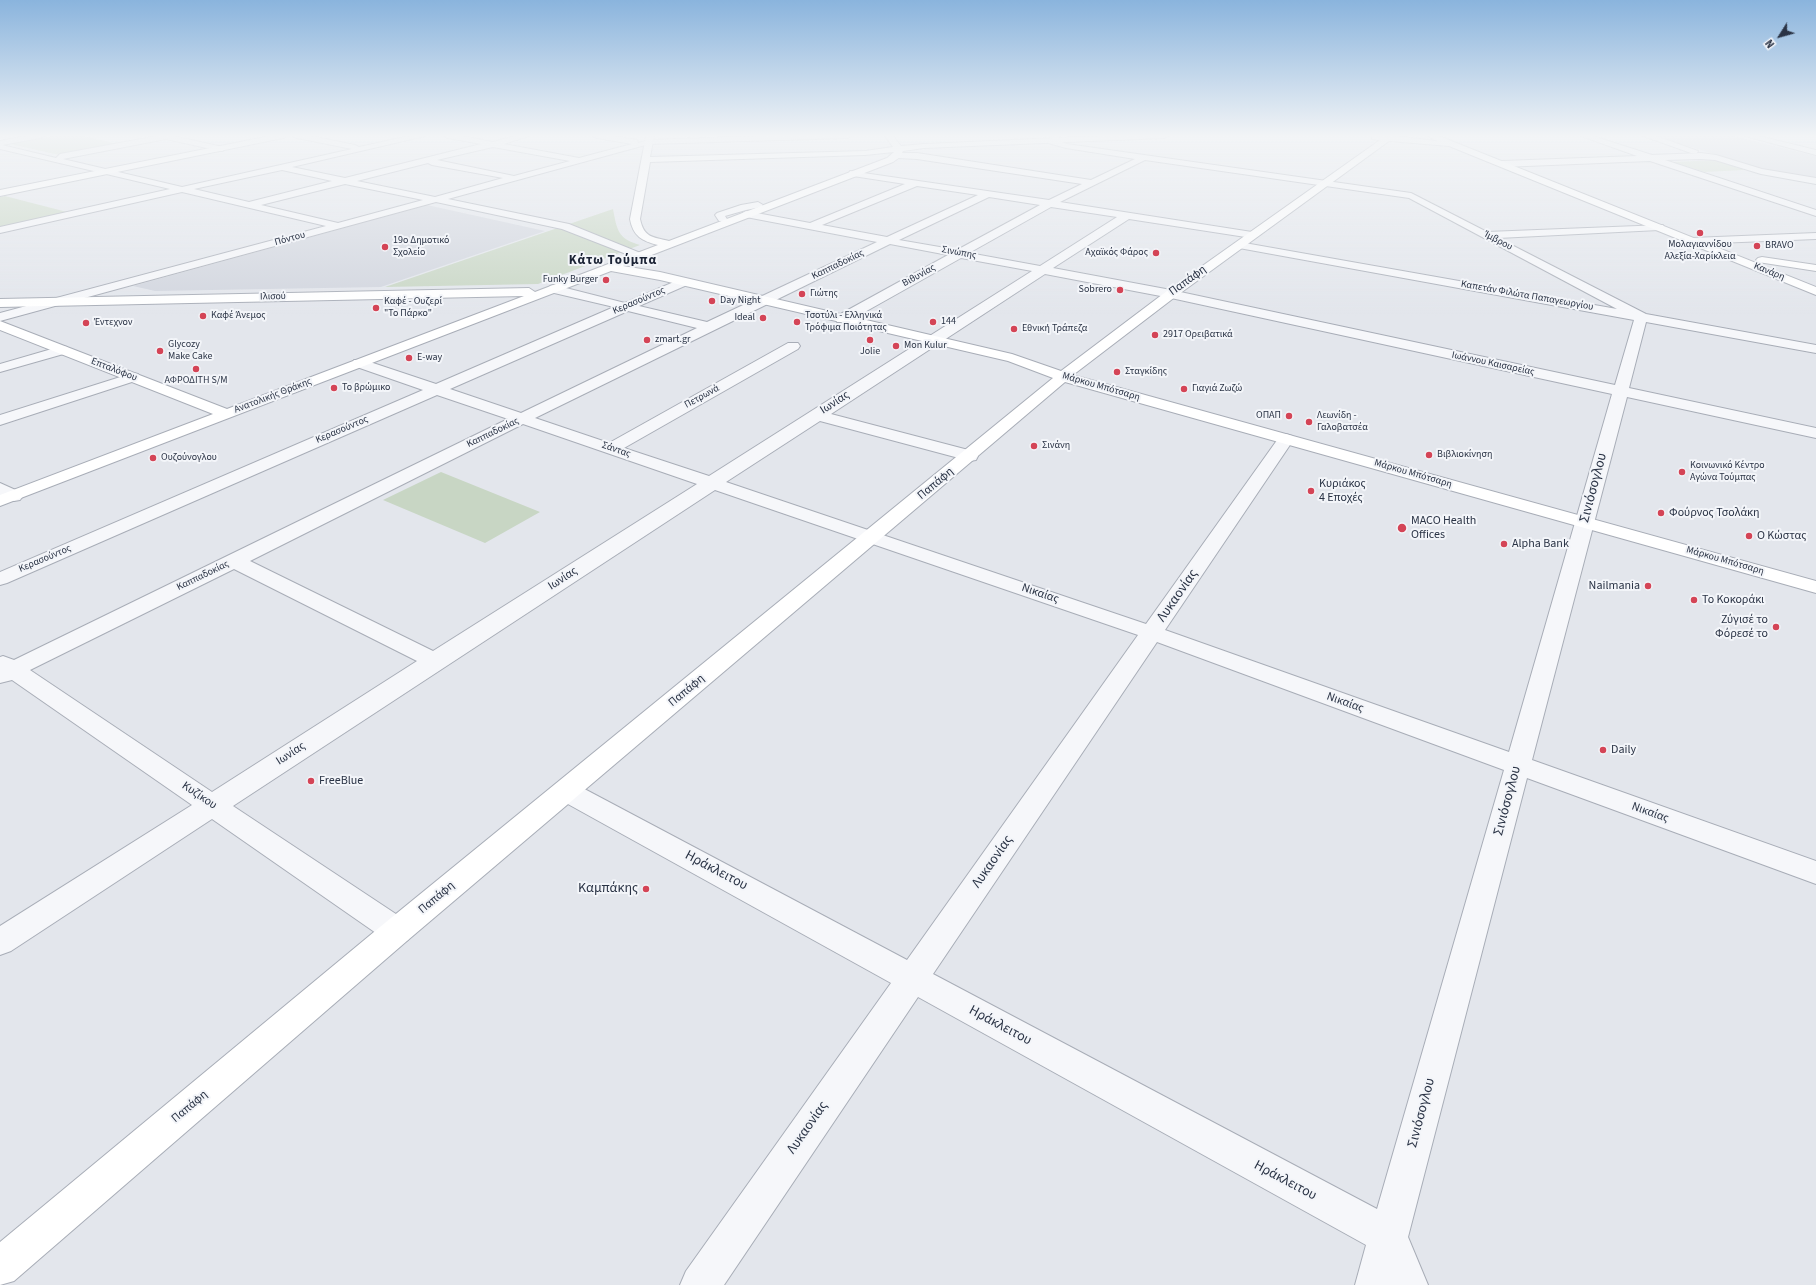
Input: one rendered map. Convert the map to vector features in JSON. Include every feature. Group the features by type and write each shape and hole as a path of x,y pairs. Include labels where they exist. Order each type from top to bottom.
{"street":[{"path":"0,230 151,196"},
{"path":"211,196 338,226"},
{"path":"249,205 284,196"},
{"path":"419,196 565,226 639,256"},
{"name":"Πόντου","path":"0,317 447,196"},
{"path":"639,196 635,219 636,228 642,236 669,244"},
{"name":"Ανατολικής Θράκης","path":"5,495 227,414 793,196"},
{"path":"811,226 883,196"},
{"name":"Καππαδοκίας","path":"4,669 234,561 764,300 984,196"},
{"path":"1000,196 1252,235"},
{"name":"Βιθυνίας","path":"842,319 958,253 1066,196"},
{"name":"Παπάφη","path":"0,1267 397,931 873,537 1072,369 1171,294 1306,196"},
{"name":"Ίμβρου","path":"1411,196 1641,317"},
{"name":"Κανάρη","path":"1582,196 1816,291"},
{"path":"1765,196 1816,213"},
{"name":"Σινώπης","path":"746,214 1171,294"},
{"name":"Ιωνίας","path":"0,942 1126,216"},
{"path":"1485,235 1659,227"},
{"path":"1692,241 1816,236"},
{"name":"Καπετάν Φιλώτα Παπαγεωργίου","path":"1239,245 1816,349"},
{"path":"1722,253 1816,268"},
{"name":"Μάρκου Μπότσαρη","path":"622,262 646,268 656,272 660,276"},
{"name":"Μάρκου Μπότσαρη","path":"609,267 660,276 1012,358 1072,369 1286,439 1816,586"},
{"name":"Κερασούντος","path":"0,579 683,282"},
{"path":"110,287 144,300"},
{"path":"550,290 627,306 710,327"},
{"name":"Ιλισού","path":"0,303 550,290"},
{"name":"Ιωάννου Καισαρείας","path":"1171,294 1816,433"},
{"name":"Σινιόσογλου","path":"1375,1285 1641,317"},
{"name":"Επταλόφου","path":"0,325 227,414"},
{"name":"Πετρωνά","path":"611,448 793,346"},
{"path":"0,368 62,350"},
{"name":"Μάρκου Μπότσαρη","path":"1012,358 1072,369"},
{"name":"Σάντας","path":"359,363 873,537"},
{"path":"0,420 133,377"},
{"path":"816,415 970,456"},
{"name":"Λυκαονίας","path":"700,1285 1286,439"},
{"name":"Νικαίας","path":"873,537 1152,633 1816,873"},
{"path":"234,561 435,661"},
{"name":"Κυζίκου","path":"4,669 212,805 397,931"},
{"name":"Ηράκλειτου","path":"566,790 1388,1236"},
{"path":"1388,1236 1408,1285"}],"lane":[{"path":"722,219 720,215 744,207 758,206"}],"shaded area":[{"name":"19ο Δημοτικό Σχολείο","path":"427,205 545,231 381,287 155,291 133,286"}],"green space":[{"path":"5,196 67,212 2,227 0,226 0,197"},
{"path":"613,209 616,223 623,237 640,245 538,284 385,287"},
{"path":"441,472 540,512 485,543 383,500"}],"place":[{"name":"Μολαγιαννίδου Αλεξία-Χαρίκλεια","path":"1700,233"},
{"name":"BRAVO","path":"1757,246"},
{"name":"19ο Δημοτικό Σχολείο","path":"385,247"},
{"name":"Αχαϊκός Φάρος","path":"1156,253"},
{"name":"Funky Burger","path":"606,280"},
{"name":"Sobrero","path":"1120,290"},
{"name":"Γιώτης","path":"802,294"},
{"name":"Day Night","path":"712,301"},
{"name":"Καφέ - Ουζερί \"Το Πάρκο\"","path":"376,308"},
{"name":"Καφέ Άνεμος","path":"203,316"},
{"name":"Ideal","path":"763,318"},
{"name":"Τσοτύλι - Ελληνικά Τρόφιμα Ποιότητας","path":"797,322"},
{"name":"144","path":"933,322"},
{"name":"Έντεχνον","path":"86,323"},
{"name":"Εθνική Τράπεζα","path":"1014,329"},
{"name":"2917 Ορειβατικά","path":"1155,335"},
{"name":"zmart.gr","path":"647,340"},
{"name":"Jolie","path":"870,340"},
{"name":"Mon Kulur","path":"896,346"},
{"name":"Glycozy Make Cake","path":"160,351"},
{"name":"E-way","path":"409,358"},
{"name":"ΑΦΡΟΔΙΤΗ S/M","path":"196,369"},
{"name":"Σταγκίδης","path":"1117,372"},
{"name":"Το βρώμικο","path":"334,388"},
{"name":"Γιαγιά Ζωζώ","path":"1184,389"},
{"name":"ΟΠΑΠ","path":"1289,416"},
{"name":"Λεωνίδη - Γαλοβατσέα","path":"1309,422"},
{"name":"Σινάνη","path":"1034,446"},
{"name":"Βιβλιοκίνηση","path":"1429,455"},
{"name":"Ουζούνογλου","path":"153,458"},
{"name":"Κοινωνικό Κέντρο Αγώνα Τούμπας","path":"1682,472"},
{"name":"Κυριάκος 4 Εποχές","path":"1311,491"},
{"name":"Φούρνος Τσολάκη","path":"1661,513"},
{"name":"MACO Health Offices","path":"1402,528"},
{"name":"Ο Κώστας","path":"1749,536"},
{"name":"Alpha Bank","path":"1504,544"},
{"name":"Nailmania","path":"1648,586"},
{"name":"Το Κοκοράκι","path":"1694,600"},
{"name":"Ζύγισέ το Φόρεσέ το","path":"1776,627"},
{"name":"Daily","path":"1603,750"},
{"name":"FreeBlue","path":"311,781"},
{"name":"Καμπάκης","path":"646,889"}],"district":[{"name":"Κάτω Τούμπα","path":"613,261"}]}
